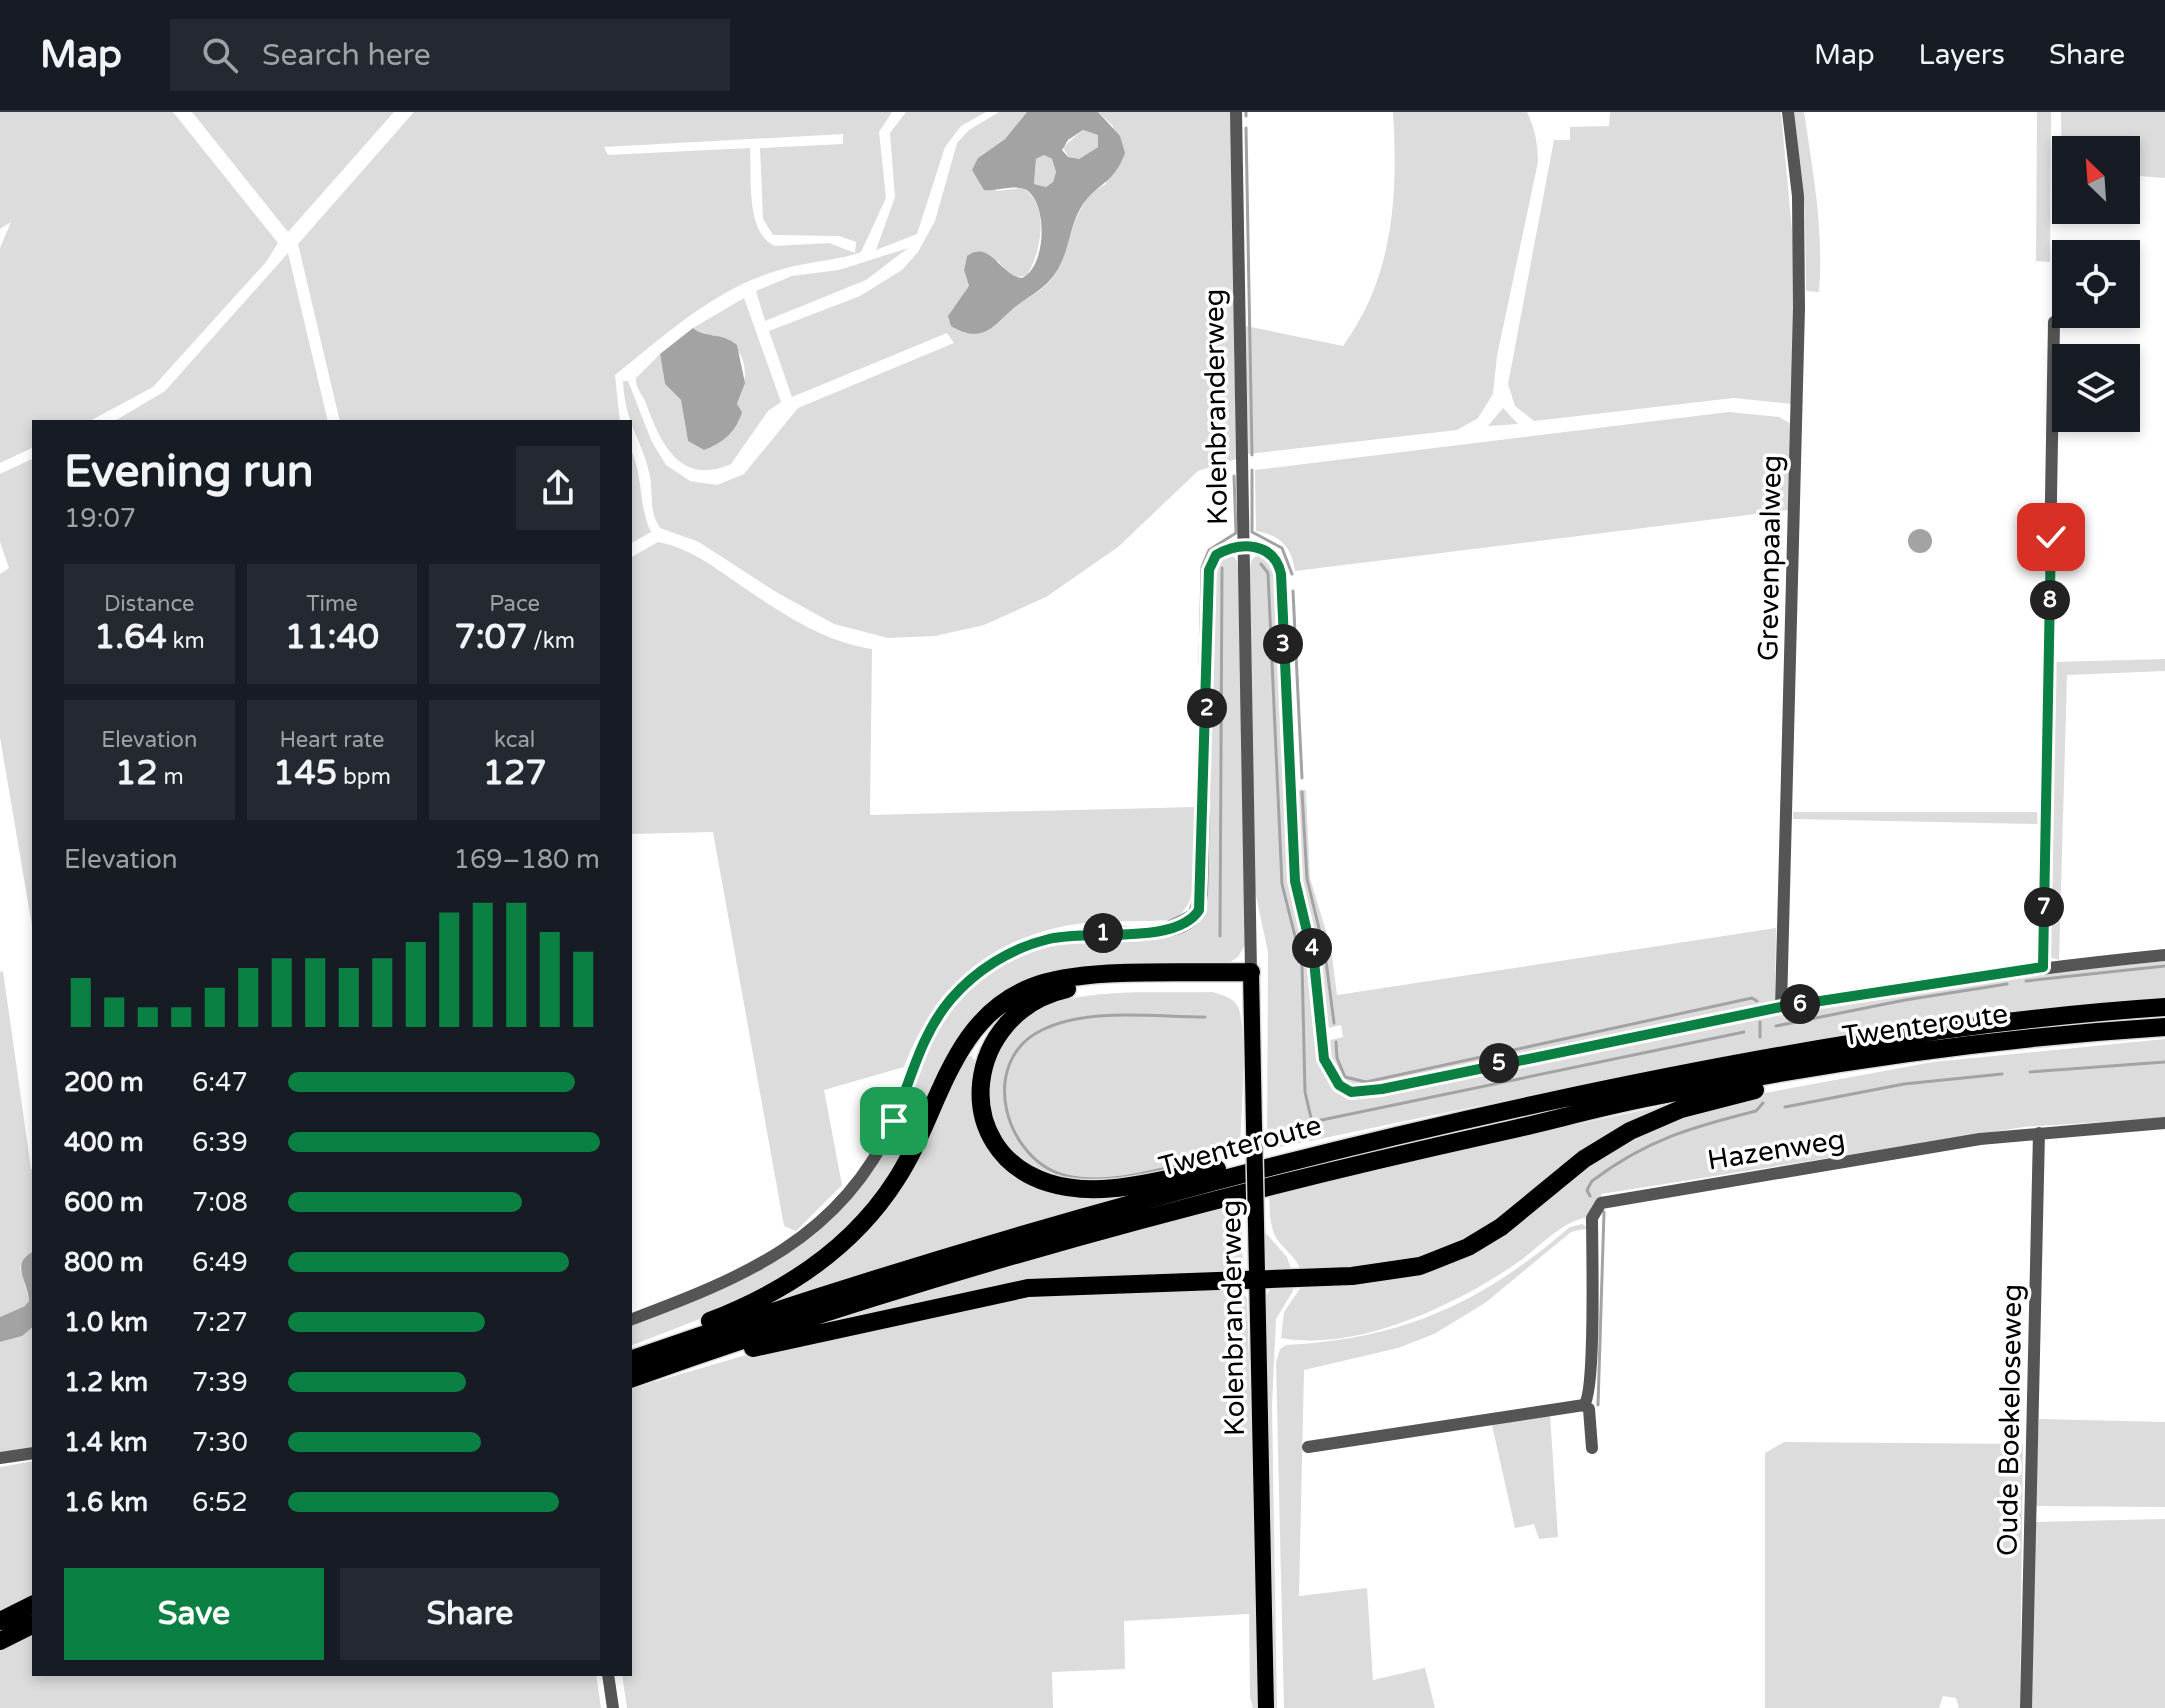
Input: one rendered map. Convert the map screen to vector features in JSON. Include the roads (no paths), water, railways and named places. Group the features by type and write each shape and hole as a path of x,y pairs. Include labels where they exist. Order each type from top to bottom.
{"highway":[{"path":"632,1351 776,1292 846,1239 885,1196 908,1161 965,1039 1005,1000 1035,986 1071,977 1251,978"},
{"path":"1251,978 1083,987 1037,999 1012,1016 993,1039 983,1066 982,1108 994,1139 1013,1163 1033,1177 1062,1186 1118,1187 1218,1169 1283,1162"},
{"name":"Twenteroute","path":"632,1359 976,1248 1283,1162 1661,1077 1822,1047 2025,1019 2165,1007"},
{"name":"Twenteroute","path":"632,1378 895,1289 1229,1195 1646,1098 1865,1060 2016,1039 2165,1027"},
{"path":"648,1372 957,1300 1028,1288 1375,1274 1437,1260 1501,1227 1584,1159 1656,1118 1865,1060"},
{"path":"0,1621 32,1605"},
{"path":"0,1641 32,1625"}],"main road":[{"name":"Kolenbranderweg","path":"1251,978 1266,1708"}],"street":[{"name":"Kolenbranderweg","path":"1236,112 1251,978"},
{"name":"Grevenpaalweg","path":"1781,1007 1799,308 1798,196 1788,112"},
{"path":"2043,967 2054,328"},
{"path":"632,1319 721,1286 761,1267 825,1218 847,1195 884,1143 916,1059 937,1017 951,999 987,966 1047,939 1075,934 1167,931 1194,919 1202,893 1209,570 1216,555 1243,545 1267,550 1275,557 1281,574 1295,881 1314,961 1324,1059 1339,1085 1351,1092 1382,1089 1781,1007 2043,967 2165,955"},
{"name":"Hazenweg","path":"1584,1405 1588,1400 1590,1372 1592,1218 1601,1203 1980,1139 2165,1123"},
{"name":"Oude Boekeloseweg","path":"2026,1708 2039,1133"},
{"path":"1308,1447 1584,1405 1589,1409 1592,1448"},
{"path":"0,1458 32,1453"},
{"path":"608,1676 613,1708"}],"waterway":[{"path":"1246,128 1252,455"},
{"path":"1252,470 1252,532 1282,548 1292,574"},
{"path":"1166,923 1190,911 1195,894 1202,567 1209,550 1236,533 1234,476"},
{"path":"1261,564 1268,573 1282,884 1302,964 1305,1092 1312,1122 1744,1032"},
{"path":"1220,936 1222,568"},
{"path":"1293,591 1302,778"},
{"path":"1302,792 1307,879 1325,953 1334,1023"},
{"path":"2026,981 2165,966"},
{"path":"1776,1026 1905,1000 2007,984"},
{"path":"1336,1042 1337,1058 1345,1077 1366,1082 1752,998 1757,1001"},
{"path":"1205,1017 1122,1015 1060,1023 1042,1030 1022,1045 1010,1064 1005,1086 1006,1109 1014,1131 1027,1151 1045,1167 1067,1176 1084,1179 1121,1177 1211,1158"},
{"path":"1760,1022 1760,1037"},
{"path":"2030,1072 2165,1062"},
{"path":"1785,1107 1904,1084 2002,1074"},
{"path":"1590,1196 1587,1190 1592,1181 1631,1155 1690,1129 1756,1111 1763,1103"},
{"path":"1598,1405 1604,1212"}]}
